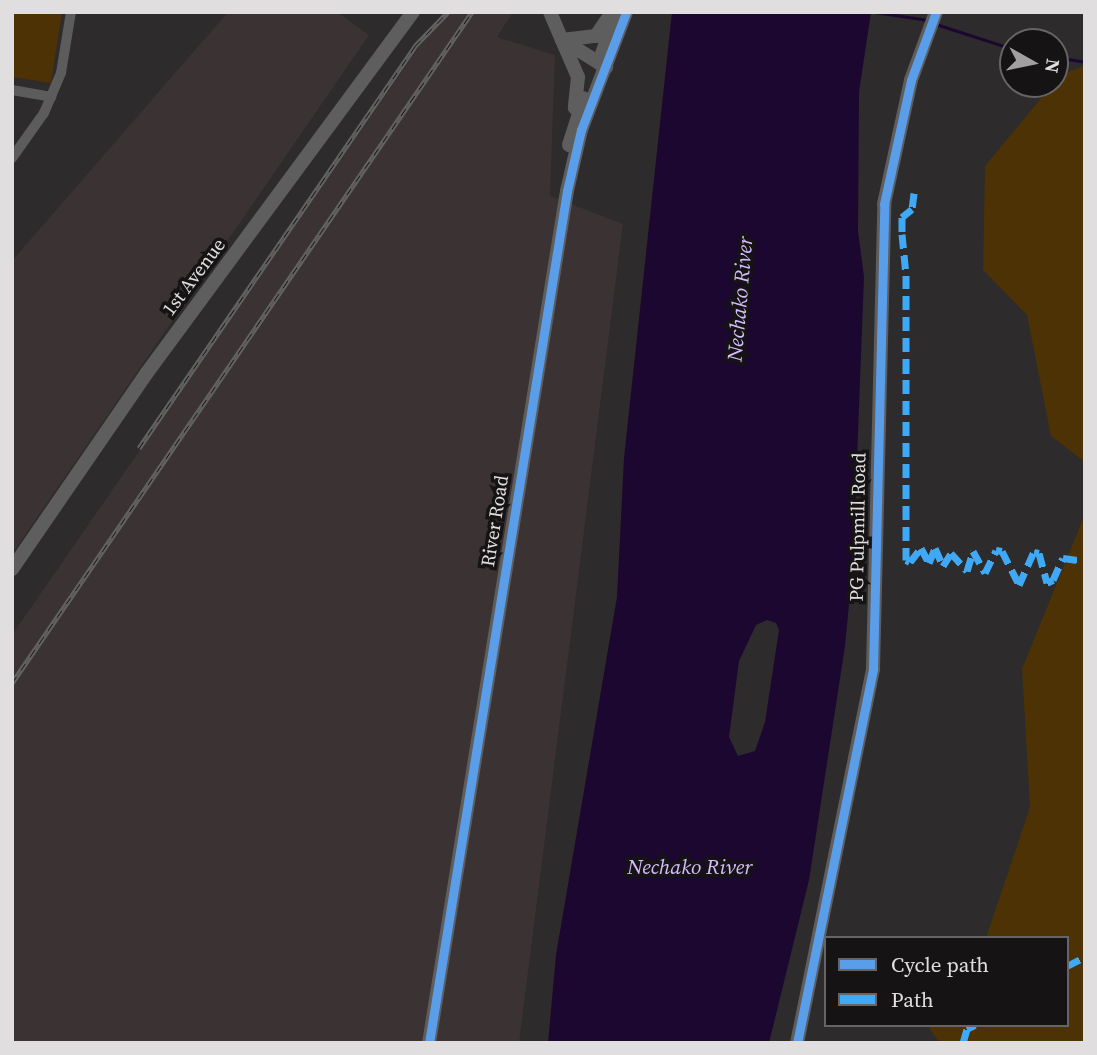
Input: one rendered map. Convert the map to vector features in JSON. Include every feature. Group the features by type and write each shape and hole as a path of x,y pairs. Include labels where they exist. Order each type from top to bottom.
{"street":[{"path":"12,158 51,97 61,73 71,12"},
{"name":"1st Avenue","path":"12,569 146,374 414,12"},
{"path":"550,12 578,77 573,123"},
{"path":"562,40 596,36 610,12"},
{"name":"River Road","path":"429,1043 567,191 581,130 603,65 616,12"},
{"name":"River Road","path":"567,191 566,168 573,123 626,12"},
{"name":"PG Pulpmill Road","path":"797,1043 873,669 884,204 898,126 936,12"},
{"path":"562,40 603,65"},
{"path":"12,90 51,97"}],"shaded area":[{"path":"12,12 62,12 51,83 12,77"},
{"path":"228,12 337,12 369,35 12,554 12,261"},
{"path":"443,12 513,12 497,37 555,55 550,196 623,224 519,1043 12,1043 12,635"},
{"path":"1085,66 1085,462 1051,436 1027,315 983,270 985,166 1041,98 1069,98 1069,71"},
{"path":"1085,514 1085,1043 940,1043 929,1028 1069,1027 1069,936 987,936 1030,807 1022,669"}],"water":[{"name":"Nechako River","path":"672,12 871,12 859,92 858,231 864,277 853,562 845,646 809,880 769,1043 548,1043 556,955 617,597 624,458","holes":["767,620 776,623 779,630 765,722 755,751 738,756 729,737 739,661 756,625"]}],"waterway":[{"path":"875,12 927,20"},
{"path":"936,24 999,44"},
{"path":"1069,59 1085,62"}],"railway":[{"path":"139,448 415,46 448,12"},
{"path":"12,683 472,12"}],"marked path":[{"path":"914,193 912,209 902,217 906,275 906,560 910,562 921,548 929,563 935,548 943,566 951,553 967,571 973,551 985,573 996,550 1002,551 1019,585 1034,552 1039,553 1047,583 1053,580 1063,558 1085,561"},
{"path":"1069,965 1085,957"},
{"path":"963,1043 967,1029 971,1027"}],"cycle path":[{"path":"429,1043 567,191 581,130 626,12"},
{"path":"797,1043 873,669 884,204 911,80 936,12"}]}
